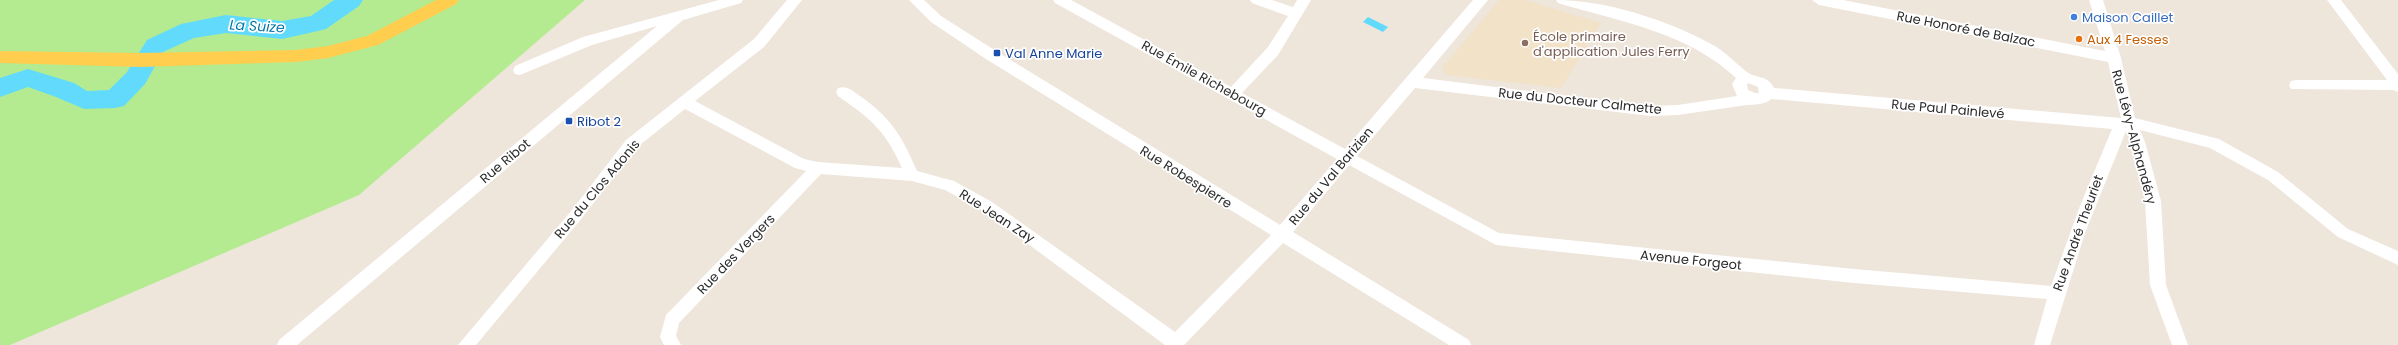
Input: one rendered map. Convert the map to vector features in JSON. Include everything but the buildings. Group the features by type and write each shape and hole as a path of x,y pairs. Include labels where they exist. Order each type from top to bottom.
{"main road":[{"path":"0,58 148,59 289,57 328,52 372,41 450,0"}],"street":[{"name":"Rue Ribot","path":"285,345 678,16 736,0"},
{"name":"Rue du Clos Adonis","path":"466,345 577,214 630,144 759,43 795,0"},
{"name":"Rue Robespierre","path":"916,0 926,11 947,28 1281,235 1463,345"},
{"name":"Rue Émile Richebourg","path":"1060,0 1346,157"},
{"path":"1257,0 1295,13"},
{"path":"1233,94 1273,51 1304,0"},
{"name":"Rue du Val Barizien","path":"1174,344 1281,235 1481,0"},
{"path":"1563,0 1693,39 1731,64 1745,78"},
{"name":"Rue Honoré de Balzac","path":"1818,0 2114,58"},
{"name":"Rue Lévy-Alphandéry","path":"2096,0 2114,58 2125,123 2138,142 2153,201 2158,285 2180,345"},
{"path":"2334,0 2398,86"},
{"path":"520,70 588,41 678,16"},
{"path":"1745,78 1752,78 1764,84 1768,93 1760,99 1747,97 1739,89 1741,80 1745,78"},
{"name":"Rue du Docteur Calmette","path":"1411,82 1650,111 1678,110 1740,101 1747,97"},
{"path":"2296,85 2398,86"},
{"path":"843,92 876,115 899,146 912,176"},
{"name":"Rue Paul Painlevé","path":"1768,93 2125,123 2214,143 2273,176 2343,233 2398,258"},
{"name":"Rue Jean Zay","path":"684,102 779,155 800,164 818,168 912,176 949,185 987,206 1174,344"},
{"name":"Rue André Theuriet","path":"2042,345 2055,293 2086,208 2125,123"},
{"name":"Avenue Forgeot","path":"1346,157 1496,239 1854,276 2055,293"},
{"name":"Rue des Vergers","path":"673,345 668,336 672,320 818,168"}],"shaded area":[{"name":"École primaire d'application Jules Ferry","path":"1499,0 1525,0 1601,23 1561,88 1446,75 1442,68"}],"green space":[{"path":"0,0 585,0 359,195 10,345 0,345"}],"water":[{"path":"1368,17 1388,27 1383,32 1363,22"}],"waterway":[{"name":"La Suize","path":"0,88 28,78 65,90 84,100 115,99 136,78 155,46 189,30 226,24 282,30 318,23 351,0"}],"place":[{"name":"Maison Caillet","path":"2074,17"},
{"name":"Aux 4 Fesses","path":"2079,39"},
{"name":"École primaire d'application Jules Ferry","path":"1525,43"},
{"name":"Val Anne Marie","path":"997,53"},
{"name":"Ribot 2","path":"569,121"}]}
